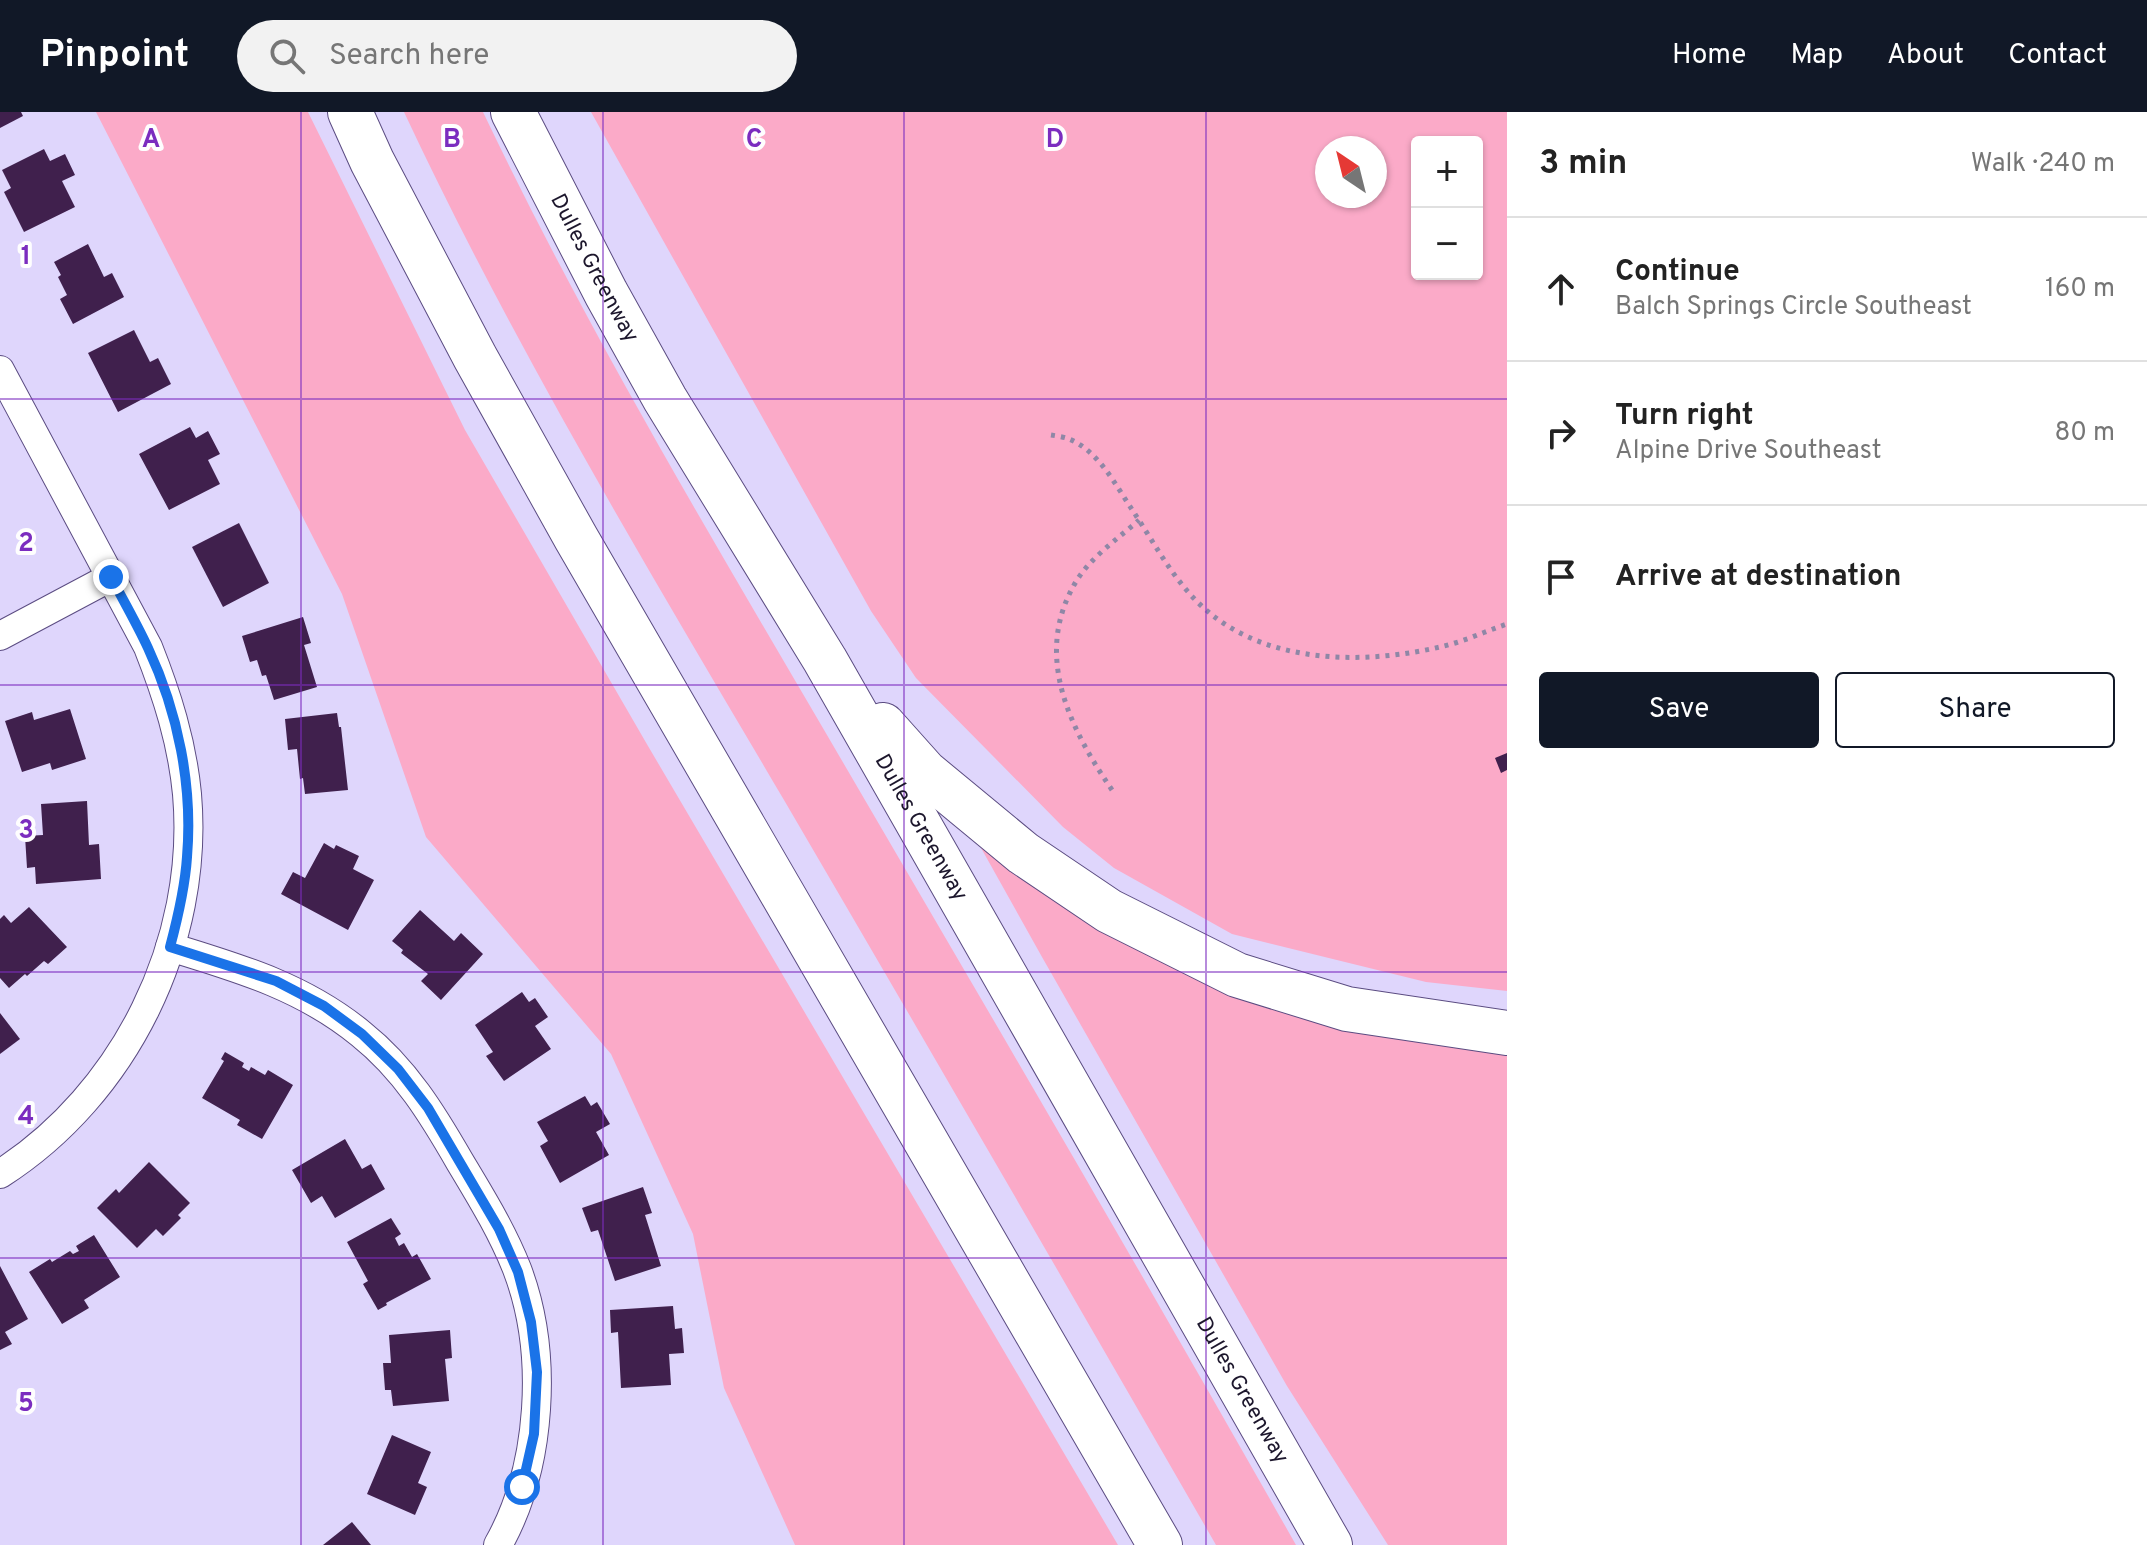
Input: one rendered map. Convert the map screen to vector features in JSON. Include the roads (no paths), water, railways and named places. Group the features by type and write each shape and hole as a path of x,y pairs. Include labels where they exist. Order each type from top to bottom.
{"highway":[{"path":"350,112 372,161 475,357 576,538 1160,1545"},
{"name":"Dulles Greenway","path":"513,112 606,293 665,399 825,660 1330,1545"},
{"path":"825,660 925,772 1023,853 1109,911 1237,975 1347,1009 1507,1033"}],"street":[{"path":"0,370 148,647 167,695 179,738 187,795 187,855 181,902 170,947 145,1011 123,1050 93,1092 57,1131 0,1174"},
{"path":"0,636 111,577"},
{"path":"170,947 276,981 324,1006 362,1034 398,1069 428,1108 499,1229 518,1272 531,1322 537,1372 531,1448 522,1487 498,1545"}]}
